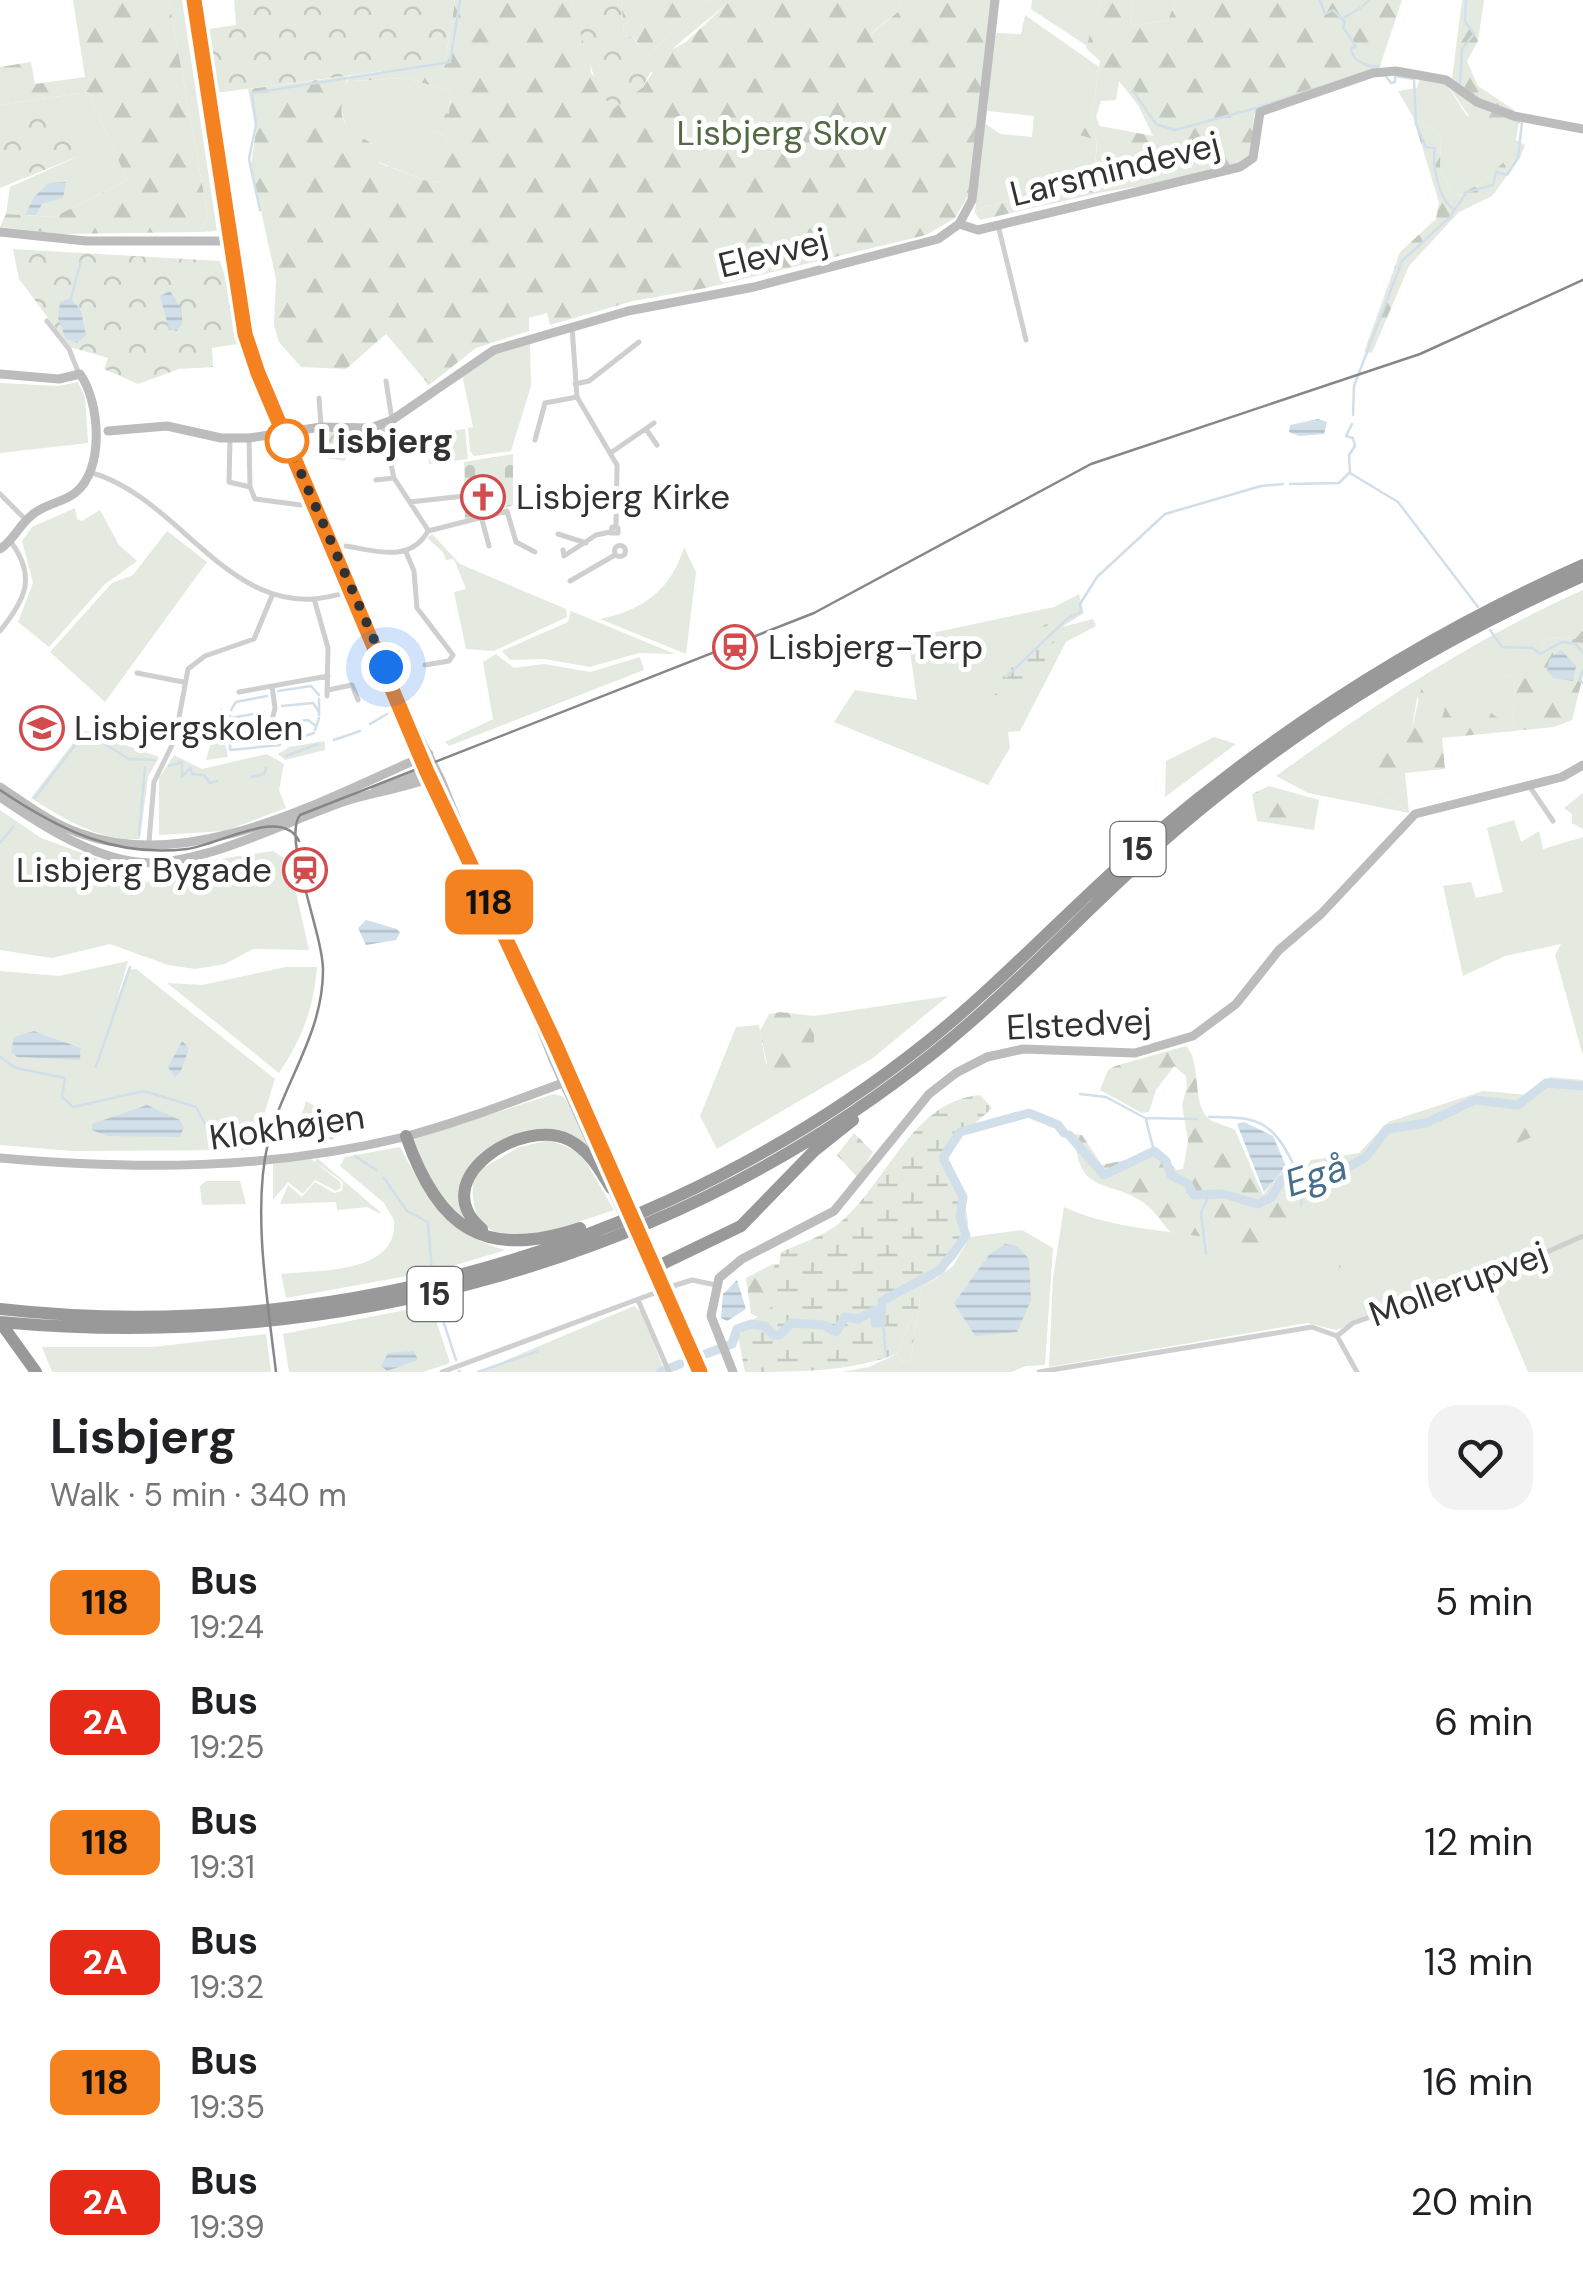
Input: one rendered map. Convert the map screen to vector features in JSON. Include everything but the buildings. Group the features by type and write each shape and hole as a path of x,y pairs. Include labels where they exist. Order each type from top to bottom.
{"highway":[{"name":"15","path":"0,1309 160,1317 285,1308 373,1294 465,1274 553,1246 723,1174 819,1118 924,1044 1150,838 1308,716 1440,635 1583,565"},
{"name":"15","path":"0,1322 123,1330 286,1321 423,1297 558,1258 695,1202 806,1142 932,1054 1037,963 1169,836 1281,748 1443,644 1583,576"},
{"path":"651,1270 722,1238 749,1220 814,1152 970,1029 1037,963"},
{"path":"406,1133 428,1186 473,1230 506,1243 547,1238 723,1174"},
{"path":"547,1238 505,1239 491,1235 472,1220 464,1190 472,1168 482,1158 517,1142 554,1135 581,1148 616,1193"},
{"path":"0,1322 36,1372"}],"street":[{"path":"194,0 245,334 283,433 431,773 697,1372"},
{"path":"959,224 974,191 995,0"},
{"name":"Larsmindevej","path":"959,224 973,230 998,226 1240,167 1254,158 1260,112 1383,71 1446,80 1477,102 1514,116 1583,129"},
{"name":"Elevvej","path":"387,422 481,355 572,327 938,240 959,224"},
{"path":"998,226 1026,340"},
{"path":"0,232 86,241 230,241"},
{"path":"0,550 11,542 26,520 77,492 89,472 94,407 68,349 47,321"},
{"path":"570,581 615,554 619,546 614,531 619,477 612,452 577,398 572,327"},
{"path":"575,384 588,381 639,342"},
{"path":"624,343 630,349"},
{"path":"0,374 59,378 78,374"},
{"path":"386,382 394,478 428,531"},
{"path":"319,398 321,427"},
{"path":"535,440 545,403 577,398"},
{"path":"108,431 168,426 249,438 387,422"},
{"path":"612,452 654,424"},
{"path":"646,429 657,445"},
{"path":"230,438 229,482 250,487"},
{"path":"249,438 250,487 259,501 301,504"},
{"path":"89,472 115,481 208,554 272,596 315,602 352,590"},
{"path":"376,480 394,478"},
{"path":"0,494 26,520"},
{"path":"410,502 464,496"},
{"path":"346,546 406,552 428,531 507,511 516,542 535,552"},
{"path":"482,520 489,546"},
{"path":"563,550 564,556 614,531"},
{"path":"558,534 586,543"},
{"path":"0,631 24,597 27,572 11,542"},
{"path":"406,552 414,571 417,608 452,654 448,662 425,665"},
{"path":"149,842 154,782 175,739 182,682 194,661 254,639 272,596"},
{"path":"315,602 327,640 328,693 352,685 358,700"},
{"path":"137,673 182,682"},
{"path":"239,692 328,676"},
{"path":"266,740 275,708 272,686"},
{"path":"0,786 80,833 117,842 149,842 229,836 360,786 425,756"},
{"name":"Elstedvej","path":"716,1285 732,1265 834,1211 929,1094 956,1072 988,1057 1023,1049 1135,1053 1194,1036 1236,1004 1279,950 1322,914 1415,814 1562,776 1583,765"},
{"path":"0,798 64,836 139,862 215,850 431,773"},
{"path":"1528,784 1553,821"},
{"name":"Klokhøjen","path":"0,1156 138,1168 226,1166 311,1156 406,1133 566,1079"},
{"name":"Mollerupvej","path":"1337,1336 1353,1322 1502,1272 1583,1236"},
{"path":"670,1287 692,1280 716,1285 711,1316 733,1372"},
{"path":"442,1372 652,1294"},
{"path":"638,1300 668,1370"},
{"path":"1039,1372 1303,1327 1337,1336 1357,1372"}],"green space":[{"path":"73,0 169,0 208,217 200,232 61,234 0,227 6,214 54,217 127,180 88,92 0,105 0,67 31,62 35,84 85,77"},
{"path":"169,0 182,0 217,231 200,232 208,217"},
{"path":"234,0 455,0 445,63 215,93 209,29 236,25"},
{"name":"Lisbjerg Skov","path":"455,0 570,0 587,42 591,73 621,102 643,87 666,53 686,42 731,0 866,0 872,33 898,12 900,0 993,0 971,191 955,218 926,235 706,288 633,301 550,325 547,313 529,318 529,331 476,348 429,385 386,334 346,369 301,367 279,342 274,325 276,279 251,165 256,131 248,89 348,76 343,117 346,125 383,152 379,163 430,182 442,181 447,137 431,131 438,111 449,114 450,91 406,78 354,81 350,76 445,63"},
{"path":"570,0 621,0 624,35 634,38 645,59 654,65 643,87 613,109 592,71"},
{"name":"Lisbjerg Skov","path":"621,0 708,0 644,59 635,38 624,35"},
{"path":"708,0 731,0 679,43 653,73 588,22 645,58"},
{"path":"866,0 900,0 898,12 871,33"},
{"path":"1032,0 1100,0 1087,46 1031,9"},
{"path":"1100,0 1133,0 1131,26 1168,20 1176,0 1402,0 1379,69 1264,106 1254,114 1252,153 1244,162 1159,183 1146,149 1109,146 1104,192 980,220 975,213 984,207 1094,181 1097,140 1072,133 1072,128 1090,127 1100,61 1086,48","holes":["1119,81 1138,105 1153,136 1100,126 1096,117 1101,101 1116,100"]},
{"path":"1133,0 1176,0 1168,20 1131,26"},
{"path":"1462,0 1484,0 1478,41 1467,61 1478,86 1514,110 1513,114 1469,94 1452,79"},
{"path":"1025,15 1099,67 1090,128 1072,133 1097,139 1094,181 984,207 975,213 986,124 1000,134 1032,137 1034,116 987,111 993,40 997,33 1021,34"},
{"path":"350,76 355,81 406,78 450,91 449,115 431,131 447,137 443,181 430,182 378,162 372,143 352,133 342,106"},
{"path":"1420,78 1445,82 1467,116 1519,120 1516,140 1525,145 1520,158 1515,153 1480,184 1454,197 1440,169 1441,136 1413,117 1398,91 1417,88"},
{"path":"1445,82 1513,118 1509,126 1474,123"},
{"path":"88,92 127,180 54,217 6,214 10,187 79,156 0,124 0,105"},
{"path":"72,113 79,156 0,188 0,124"},
{"path":"1413,117 1441,136 1440,169 1454,197 1480,184 1515,152 1520,158 1492,196 1459,212 1409,266 1372,353 1364,352 1400,252 1436,219 1439,202"},
{"path":"1108,145 1146,149 1159,183 1104,192"},
{"path":"13,249 220,261 243,343 212,348 213,367 179,369 138,384 104,369 108,358 70,347 19,279"},
{"path":"530,344 531,386 511,451 474,456 470,451 468,428 473,427 462,374 496,352"},
{"path":"78,382 85,397 88,443 0,453 0,383 58,386"},
{"path":"465,429 468,459 429,464 426,435"},
{"path":"347,431 345,461 326,458 321,432"},
{"path":"513,454 513,505 465,522 464,462"},
{"path":"75,508 77,519 82,521 100,510 119,545 137,561 104,585 49,647 18,622 33,583 22,541 32,527"},
{"path":"167,531 207,562 105,702 50,652 112,583 133,575"},
{"path":"432,534 460,564 566,609 567,617 494,651 466,649 454,592 466,589 454,559 446,560 427,538"},
{"path":"684,547 696,572 686,654 600,619 629,610 653,596 672,575"},
{"path":"1583,590 1583,630 1575,639 1548,637 1540,650 1506,675 1515,676 1513,731 1447,703 1439,731 1417,698 1412,728 1370,787 1409,813 1308,793 1276,776 1425,675 1502,630"},
{"path":"1079,594 1084,613 1062,627 1093,619 1096,626 1066,642 1020,731 1008,732 1010,748 988,785 834,722 855,690 917,700 908,638 1054,607"},
{"path":"571,611 675,654 639,653 590,667 544,659 510,660 502,651 568,622"},
{"path":"1047,624 1061,629 1026,696 995,695 987,680 993,667 1010,651 1030,641 1035,629"},
{"path":"1583,630 1583,676 1572,720 1554,727 1442,738 1445,769 1405,773 1409,813 1370,787 1361,764 1393,731 1412,728 1422,686 1432,686 1436,694 1429,715 1439,730 1446,703 1480,704 1513,730 1515,676 1505,675 1513,650 1540,650 1548,637 1575,639"},
{"path":"496,654 514,668 544,664 590,672 640,657 644,670 449,746 445,742 493,719 483,662"},
{"path":"221,708 229,720 224,737 228,757 206,760"},
{"path":"83,730 159,757 148,777 140,839 97,833 31,798"},
{"path":"1214,737 1236,744 1165,797 1166,761"},
{"path":"325,741 325,750 285,760 278,754 289,747"},
{"path":"267,754 284,764 279,790 286,808 225,831 159,835 159,778 174,755 202,769"},
{"path":"1269,786 1319,800 1314,830 1257,821 1252,794"},
{"path":"1583,793 1583,829 1572,823 1572,814 1564,808"},
{"path":"0,810 41,838 137,873 141,881 159,883 161,868 273,851 289,861 309,950 253,949 225,964 195,969 168,965 110,944 52,958 0,950"},
{"path":"1514,820 1521,842 1539,831 1543,849 1583,837 1583,1056 1555,955 1561,944 1505,956 1463,976 1443,886 1471,882 1476,898 1503,892 1487,828"},
{"path":"128,961 117,999 128,970 136,969 275,1079 253,1150 72,1151 0,1145 0,971 59,976","holes":["34,1031 81,1048 80,1059 17,1057"]},
{"path":"286,967 317,967 306,1023 279,1073 167,983 202,985"},
{"path":"948,996 873,1058 717,1149 700,1116 736,1027 759,1025 766,1064 814,1061 814,1016"},
{"path":"769,1014 814,1016 814,1062 801,1065 802,1081 785,1090 770,1078 760,1031"},
{"path":"1186,1046 1194,1063 1205,1115 1235,1130 1263,1195 1287,1168 1309,1167 1313,1188 1311,1211 1277,1223 1271,1238 1257,1245 1171,1232 1136,1198 1090,1178 1077,1155 1075,1134 1082,1135 1102,1165 1158,1153 1177,1170 1183,1169 1188,1141 1182,1105 1186,1076 1174,1066 1156,1090 1149,1112 1142,1113 1100,1090 1108,1070 1115,1066"},
{"path":"1550,1077 1583,1080 1583,1372 1528,1372 1487,1275 1336,1330 1307,1323 1049,1367 1053,1278 1064,1207 1134,1227 1261,1238 1311,1160 1359,1153 1388,1122 1483,1091 1528,1095"},
{"path":"554,1094 564,1097 597,1158 579,1145 546,1136 531,1138 500,1152 466,1172 475,1227 437,1189 414,1139"},
{"path":"980,1095 992,1108 954,1143 948,1157 967,1216 964,1244 956,1258 921,1289 916,1324 910,1321 897,1354 841,1368 745,1372 738,1337 747,1324 773,1306 781,1252 822,1234 844,1219 919,1126 937,1111 957,1100"},
{"path":"306,1101 327,1113 331,1124 320,1140 294,1139"},
{"path":"1533,1118 1558,1127 1512,1145 1511,1130"},
{"path":"854,1133 873,1152 858,1178 837,1155"},
{"path":"550,1140 581,1153 614,1210 543,1232 519,1235 498,1233 483,1223 474,1204 474,1173 519,1147"},
{"path":"400,1147 442,1212 469,1235 506,1250 435,1271 286,1298 281,1274 354,1266 384,1251 392,1238 394,1220 384,1203 340,1166 345,1157"},
{"path":"317,1158 381,1214 367,1207 337,1210 336,1202 280,1204 288,1185 302,1197 315,1182 334,1193 342,1191 343,1182 315,1162"},
{"path":"311,1159 340,1182 341,1188 336,1191 315,1180 303,1194 288,1182 273,1200 273,1164"},
{"path":"206,1181 240,1181 246,1204 202,1205 200,1186"},
{"path":"1022,1230 1053,1248 1045,1365 1011,1372 842,1372 869,1367 897,1354 902,1362 911,1359 921,1289 953,1266 970,1237"},
{"path":"1343,1241 1350,1246 1365,1244 1367,1250 1341,1273 1336,1285 1341,1301 1355,1303 1350,1311 1337,1305 1331,1284 1341,1262 1336,1246"},
{"path":"773,1264 781,1265 772,1311 763,1319 751,1314 746,1278"},
{"path":"431,1305 450,1363 423,1372 289,1372 283,1334"},
{"path":"634,1306 642,1313 665,1372 478,1372"},
{"path":"910,1321 916,1324 911,1359 902,1362 897,1354"},
{"path":"266,1334 271,1372 52,1372 42,1347 153,1347"}],"shaded area":[{"path":"66,182 63,198 42,204 36,215 25,215 34,197 49,183"},
{"path":"170,291 182,310 182,324 177,331 169,329 160,296"},
{"path":"71,298 81,311 86,335 77,343 66,339 58,318 60,302"},
{"path":"1318,419 1327,422 1324,434 1299,436 1289,432 1290,425"},
{"path":"1561,650 1576,666 1573,681 1553,678 1547,671 1549,660"},
{"path":"366,920 400,933 396,940 366,945 358,928"},
{"path":"34,1031 81,1048 80,1060 17,1057 11,1051 14,1037"},
{"path":"182,1041 189,1048 175,1077 168,1067"},
{"path":"147,1105 180,1120 184,1127 180,1137 107,1136 92,1130 92,1124"},
{"path":"1244,1122 1273,1136 1286,1166 1264,1192 1237,1124"},
{"path":"1005,1244 1017,1246 1029,1259 1031,1300 1017,1332 975,1336 954,1303 989,1255"},
{"path":"737,1280 746,1309 727,1321 721,1318 723,1294"},
{"path":"414,1351 418,1360 387,1371 381,1366 388,1353"}],"waterway":[{"path":"260,210 249,159 256,125 252,93 450,62 460,0"},
{"path":"1320,0 1325,14 1333,10 1345,22 1343,27 1356,47 1351,48 1354,57 1365,65 1378,66"},
{"path":"1363,6 1369,0"},
{"path":"1460,84 1462,49 1474,34 1465,21 1466,0"},
{"path":"1344,18 1360,8"},
{"path":"1385,75 1391,83 1395,76 1414,79 1416,124 1426,147 1435,148 1437,181 1454,209"},
{"path":"1259,107 1320,87"},
{"path":"1133,91 1156,124 1175,130 1256,108"},
{"path":"1503,116 1519,122"},
{"path":"1353,415 1354,386 1402,261 1449,218 1467,192 1493,185 1496,172 1507,175 1518,158 1522,122"},
{"path":"71,298 81,261"},
{"path":"1352,424 1346,436 1353,438 1355,446 1349,455 1350,473 1398,502 1478,607"},
{"path":"1290,484 1339,483 1349,473"},
{"path":"1006,677 1068,618 1081,612 1080,604 1097,577 1165,514 1261,486 1283,484"},
{"path":"1490,630 1502,647 1533,648 1540,654 1562,642 1576,644 1583,653"},
{"path":"1583,670 1579,680 1583,683"},
{"path":"278,691 311,686 319,695"},
{"path":"231,710 236,702 267,696"},
{"path":"319,699 319,715"},
{"path":"282,706 313,703 319,712"},
{"path":"231,718 264,712"},
{"path":"370,724 387,714"},
{"path":"230,716 230,750 280,745"},
{"path":"315,730 319,718"},
{"path":"284,723 308,720 316,726"},
{"path":"230,736 262,729"},
{"path":"334,740 360,731"},
{"path":"288,742 314,733"},
{"path":"89,734 129,759 155,760"},
{"path":"35,798 81,737"},
{"path":"286,756 318,744"},
{"path":"169,766 182,762 182,777 190,768 192,774 204,775 210,783 217,781"},
{"path":"139,835 145,768"},
{"path":"251,777 264,774 266,768"},
{"path":"0,843 13,827"},
{"path":"96,1067 130,967"},
{"path":"0,1057 16,1068 65,1078 62,1097 73,1107 144,1091 196,1107 209,1132 251,1140 333,1138"},
{"name":"Egå","path":"1069,1135 1104,1175 1154,1151 1166,1161 1171,1175 1188,1184 1194,1195 1223,1194 1258,1204 1272,1197 1282,1179 1300,1180 1327,1164 1345,1169 1366,1157 1387,1129 1426,1123 1475,1100 1518,1105 1546,1083 1583,1086"},
{"path":"1080,1094 1106,1097 1145,1118 1197,1119"},
{"name":"Egå","path":"703,1355 732,1344 737,1329 751,1324 765,1326 773,1335 780,1335 791,1323 824,1325 836,1332 845,1317 858,1319 875,1310 875,1323 881,1323 882,1301 940,1270 966,1236 960,1217 963,1197 943,1158 960,1132 1029,1113 1058,1125 1064,1133"},
{"path":"1209,1117 1243,1119 1266,1127 1282,1144 1298,1174"},
{"path":"1146,1120 1154,1151"},
{"path":"355,1156 376,1170"},
{"path":"384,1178 407,1211 428,1222 432,1274"},
{"path":"1301,1206 1303,1178"},
{"path":"1206,1254 1201,1213 1208,1197"},
{"path":"437,1302 456,1360"},
{"path":"883,1321 886,1356"},
{"path":"478,1372 538,1351"},
{"name":"Egå","path":"660,1372 680,1364"}],"tram line":[{"path":"276,1372 261,1227 263,1169 275,1121 317,1016 323,970 296,844 300,815 814,613 1091,464 1420,354 1583,280"},
{"path":"0,790 66,828 111,845 161,851 187,849 265,827 291,831 299,841"}],"bus line":[{"name":"118","path":"194,0 245,334 258,373 427,772 554,1041 700,1372"}],"place":[{"name":"Lisbjerg","path":"287,441"},
{"name":"Lisbjerg Kirke","path":"483,497"},
{"name":"Lisbjerg-Terp","path":"735,647"},
{"name":"Lisbjergskolen","path":"42,728"},
{"name":"Lisbjerg Bygade","path":"305,870"}],"route":[{"path":"287,441 386,667"}]}
